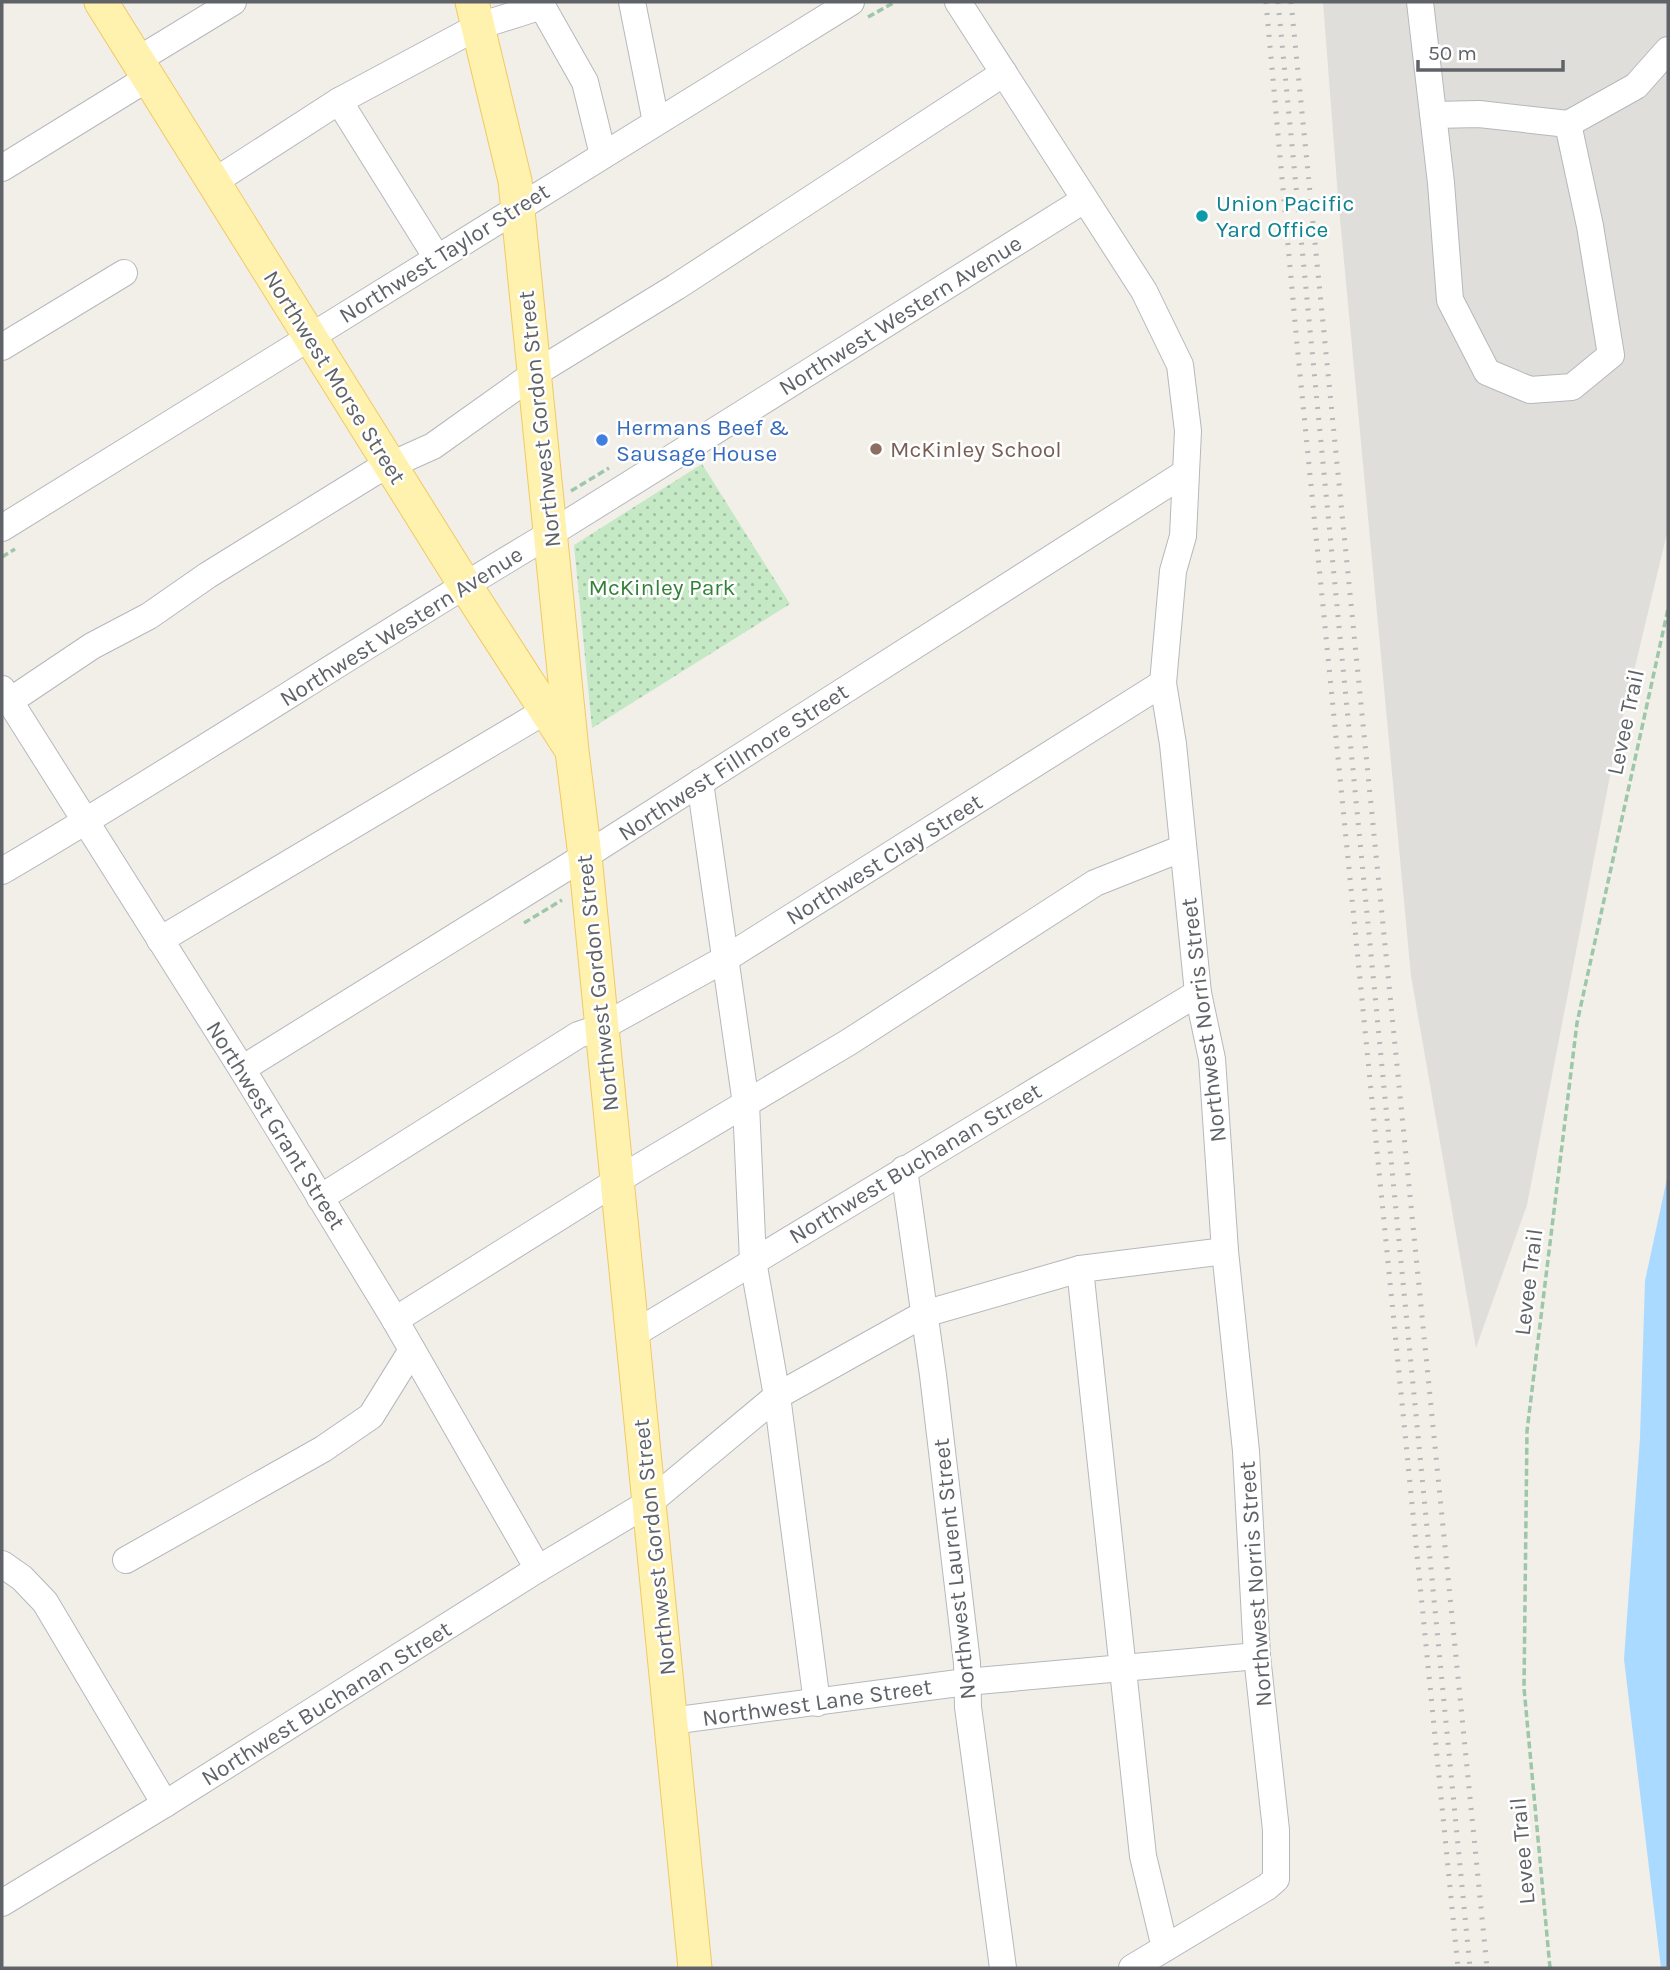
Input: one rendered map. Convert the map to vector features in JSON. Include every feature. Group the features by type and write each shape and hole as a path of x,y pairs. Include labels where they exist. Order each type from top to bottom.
{"main road":[{"name":"Northwest Morse Street","path":"101,2 212,183 572,751"},
{"name":"Northwest Gordon Street","path":"475,14 515,181 695,1968"}],"street":[{"path":"2,169 233,2"},
{"path":"632,2 656,122"},
{"name":"Northwest Taylor Street","path":"2,528 851,2"},
{"path":"958,2 1084,200"},
{"path":"1420,2 1441,183 1450,300 1487,372 1530,390 1572,387 1611,355 1590,226 1568,124"},
{"path":"212,183 475,14 542,6 585,82 603,155"},
{"path":"1433,115 1479,114 1568,124 1636,86 1668,50"},
{"path":"6,695 149,616 219,568 390,464 433,446 534,374 688,279 1004,73"},
{"path":"340,102 437,258"},
{"name":"Northwest Norris Street","path":"1084,200 1144,291 1180,365 1188,431 1183,536 1172,571 1163,683 1173,744 1198,993 1212,1059 1225,1251 1246,1451 1257,1656 1276,1830 1276,1879 1165,1948"},
{"name":"Northwest Western Avenue","path":"2,871 86,822 1084,200"},
{"path":"2,347 124,273"},
{"name":"Northwest Fillmore Street","path":"242,1069 585,856 1185,473"},
{"name":"Northwest Clay Street","path":"320,1198 578,1035 602,1027 725,959 1163,683"},
{"name":"Northwest Grant Street","path":"6,695 242,1069 395,1320 538,1569"},
{"path":"160,940 545,711"},
{"path":"700,782 746,1104 752,1261 777,1396 817,1703"},
{"path":"395,1320 849,1042 1095,883 1184,848"},
{"name":"Northwest Buchanan Street","path":"632,1335 1198,993"},
{"name":"Northwest Laurent Street","path":"904,1169 1003,1968"},
{"name":"Northwest Buchanan Street","path":"2,1903 650,1502 777,1396 924,1314 1080,1269 1225,1251"},
{"path":"1080,1269 1143,1856 1165,1948 1132,1968"},
{"path":"126,1560 323,1449 371,1416 412,1350"},
{"path":"2,1564 22,1578 45,1602 165,1804"},
{"name":"Northwest Lane Street","path":"671,1721 966,1682 1257,1656"}],"path":[{"name":"Levee Trail","path":"1550,1968 1524,1688 1527,1431 1577,1023 1668,609"}],"shaded area":[{"path":"1323,2 1668,2 1668,529 1615,750 1527,1205 1476,1348 1411,976 1338,197"}],"green space":[{"name":"McKinley Park","path":"702,464 790,604 592,728 574,545"}],"water":[{"path":"1668,1174 1668,1968 1661,1968 1624,1659 1640,1438 1645,1281"}],"railway":[{"path":"1266,2 1297,344 1458,1968"},
{"path":"1278,2 1470,1968"},
{"path":"1291,2 1487,1968"}],"place":[{"name":"Union Pacific Yard Office","path":"1202,216"},
{"name":"Hermans Beef & Sausage House","path":"602,440"},
{"name":"McKinley School","path":"876,449"}]}
